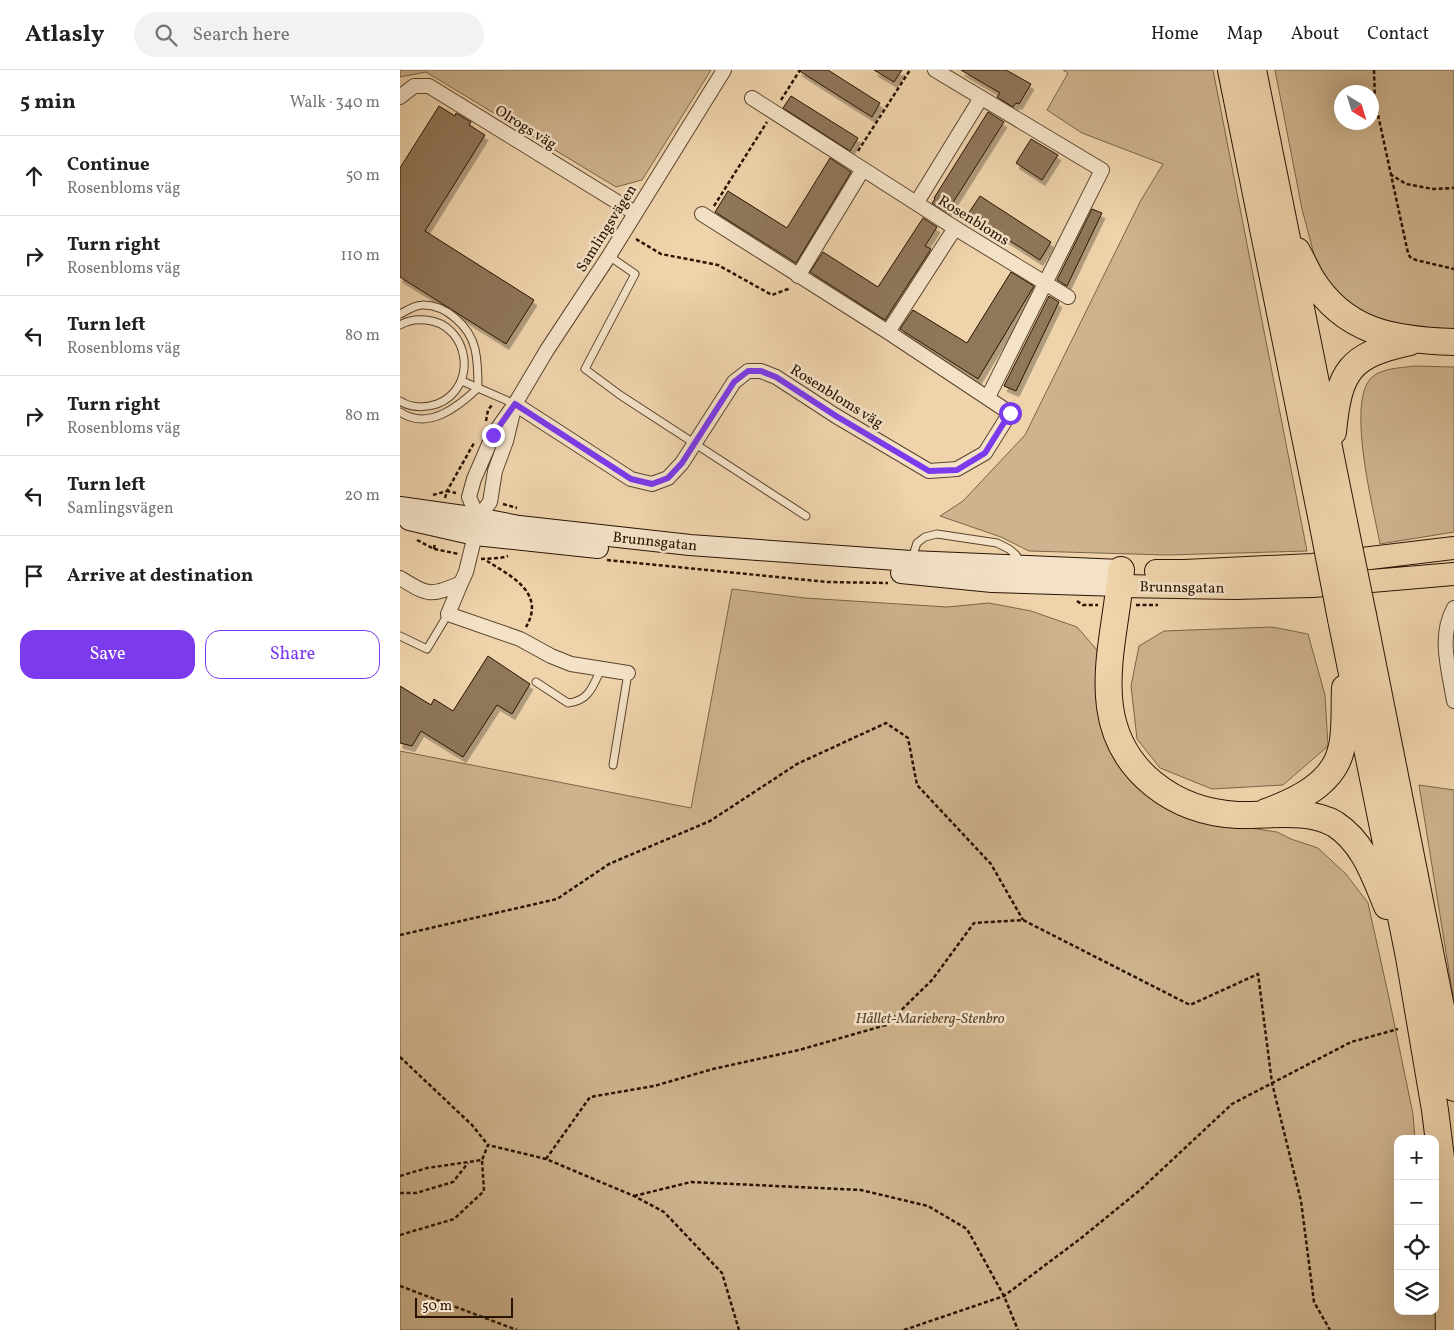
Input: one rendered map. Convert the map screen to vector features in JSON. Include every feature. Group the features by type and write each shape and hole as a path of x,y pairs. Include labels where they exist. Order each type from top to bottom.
{"highway":[{"path":"1231,70 1333,524 1352,617 1441,1007 1454,1088"},
{"path":"1253,70 1330,455 1333,524"},
{"path":"1284,226 1311,278 1333,305 1348,317 1363,326 1385,335 1417,341 1454,342"},
{"path":"1330,455 1338,393 1342,380 1348,371 1356,363 1372,353 1417,341"},
{"path":"1120,578 1109,689 1114,722 1124,748 1141,774 1182,803 1217,813 1321,818 1334,824 1352,837 1366,858 1409,957"},
{"path":"1261,814 1307,792 1330,773 1337,762 1342,749 1352,617"},
{"path":"1348,653 1409,957 1428,1062 1441,1158 1446,1221 1449,1330"}],"main road":[{"name":"Brunnsgatan","path":"400,507 568,546 910,567 1022,565 1120,578 1235,588 1313,586 1454,574"},
{"name":"Brunnsgatan","path":"400,518 476,526"},
{"name":"Brunnsgatan","path":"910,567 992,582 1120,578 1184,571 1312,565 1454,548"}],"street":[{"name":"Samlingsvägen","path":"476,526 469,497 474,479 493,435 515,404 547,350 609,256 724,70"},
{"path":"935,70 1102,170 988,397"},
{"name":"Olrogs väg","path":"400,97 414,86 429,86 635,213"},
{"name":"Rosenbloms","path":"752,98 955,228 1068,297"},
{"path":"916,202 981,98"},
{"path":"798,276 858,165"},
{"name":"Rosenbloms väg","path":"515,404 631,479 652,484 668,478 682,463 734,382 748,371 761,371 776,377 836,416 929,471 957,470 985,453 1010,413 888,332 704,216"},
{"path":"888,332 955,228"},
{"name":"Samlingsvägen","path":"476,526 490,502 495,471 506,441 515,404"},
{"path":"476,526 466,572 448,614 520,639 551,656 571,664 628,673"},
{"path":"400,578 423,592 442,591 461,583"},
{"path":"1454,608 1447,622 1445,650 1454,701"}],"lane":[{"path":"609,256 635,274 585,369 620,395 806,516"},
{"path":"400,314 421,304 440,308 456,318 465,328 475,347 478,368 478,388 453,409 439,416 421,418 404,415 400,412"},
{"path":"400,325 418,319 434,321 447,327 458,338 464,352 466,366 462,381 454,393 443,402 430,406 416,407 400,401"},
{"path":"462,381 515,404"},
{"path":"910,567 917,543 925,537 937,534 997,543 1016,555 1022,565"},
{"path":"400,636 426,649 448,614"},
{"path":"536,682 568,703 578,702 585,697 601,669"},
{"path":"613,765 628,673"}],"path":[{"path":"704,216 800,70"},
{"path":"858,165 910,70"},
{"path":"1374,70 1375,101 1405,244 1410,257 1454,269"},
{"path":"1390,174 1406,184 1433,189 1454,188"},
{"path":"624,231 661,254 718,265 772,295 788,289 798,276"},
{"path":"486,422 488,410 498,396"},
{"path":"430,496 447,491 476,438"},
{"path":"485,560 517,580 527,591 533,606 531,618 520,639"},
{"path":"400,935 557,899 609,864 710,821 797,764 886,723 908,738 917,785 991,864 1023,920"},
{"path":"546,1159 590,1098 654,1086 713,1069 799,1050 886,1025 932,980 974,923 1023,920 1190,1005 1258,974 1272,1083 1301,1201 1314,1302 1330,1330"},
{"path":"904,1330 1004,1296 1080,1239 1140,1190 1232,1104 1351,1042 1398,1029"},
{"path":"400,1057 472,1126 488,1145 546,1159 634,1196 664,1212 722,1273 739,1330"},
{"path":"400,1235 454,1219 484,1191 482,1160 488,1145"},
{"path":"400,1176 428,1168 482,1160"},
{"path":"400,1193 416,1193 453,1182 468,1162"},
{"path":"634,1196 691,1182 861,1190 928,1206 967,1229 1004,1296 1018,1330"},
{"path":"400,1286 517,1330"}],"green space":[{"path":"400,70 711,70 642,180 616,187 426,72 400,77"},
{"path":"1063,70 1213,70 1307,551 1168,555 1029,551 1001,537 940,516 963,501 1025,435 1141,200 1163,164 1082,133 1047,110 1068,73"},
{"path":"1275,70 1454,70 1454,329 1396,326 1348,306 1330,285 1315,258 1302,209"},
{"path":"1414,366 1454,367 1454,532 1380,544 1368,484 1361,433 1361,410 1364,391 1371,378 1380,372"},
{"name":"Hållet-Marieberg-Stenbro","path":"732,589 805,598 947,607 989,603 1031,611 1077,627 1097,650 1100,673 1098,715 1110,747 1237,826 1277,832 1318,848 1346,874 1368,903 1413,1114 1415,1135 1394,1135 1394,1315 1436,1315 1436,1330 400,1330 400,751 691,808"},
{"path":"1272,627 1308,634 1325,695 1328,746 1283,785 1212,789 1160,768 1137,739 1131,686 1139,646 1164,631"},
{"path":"1419,785 1454,790 1454,1002"}],"building":[{"path":"798,70 828,70 880,103 872,117"},
{"path":"874,70 902,70 894,82"},
{"path":"961,70 1006,70 1031,84 1019,104 1016,103 1013,107 997,97 1000,93"},
{"path":"791,96 858,138 850,151 783,108"},
{"path":"439,106 455,116 456,113 471,122 469,125 485,135 425,231 534,300 506,344 400,277 400,168"},
{"path":"988,112 1004,122 947,212 932,203 934,198"},
{"path":"1031,139 1058,155 1042,180 1016,163"},
{"path":"830,158 851,172 796,263 715,212 728,191 787,228"},
{"path":"980,196 1051,242 1040,260 968,214"},
{"path":"1092,209 1102,213 1067,286 1057,280"},
{"path":"923,218 937,227 925,246 931,249 885,320 810,272 823,252 878,287"},
{"path":"1011,272 1034,286 978,379 900,329 913,310 967,343"},
{"path":"1049,296 1059,302 1016,391 1004,386"},
{"path":"488,656 530,684 512,714 497,705 463,757 421,731 412,746 400,743 400,686 431,705 434,699 453,711"}],"route":[{"path":"493,435 515,404 631,479 652,484 668,478 682,463 734,382 748,371 761,371 776,377 836,416 929,471 957,470 985,453 1010,413"}]}
